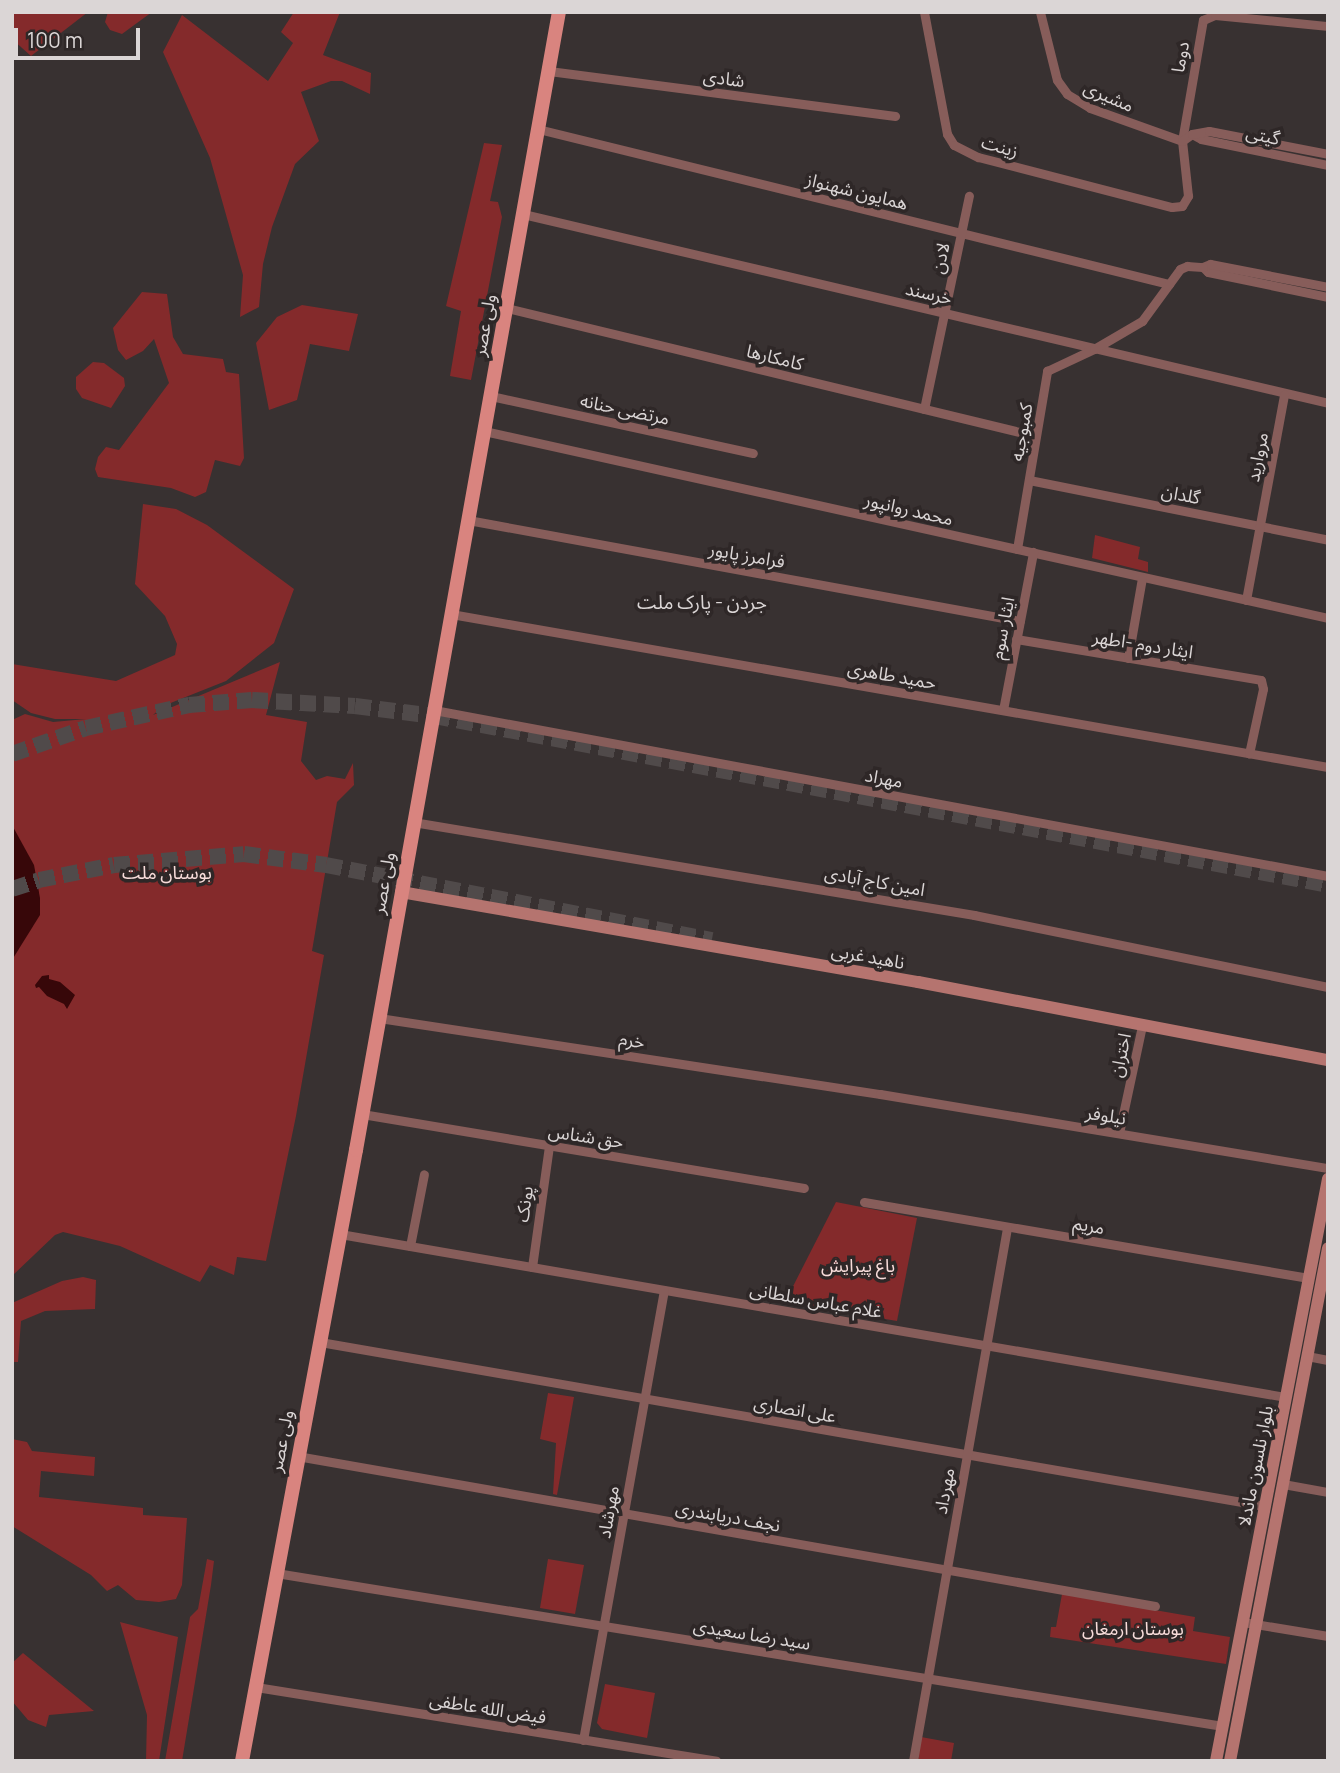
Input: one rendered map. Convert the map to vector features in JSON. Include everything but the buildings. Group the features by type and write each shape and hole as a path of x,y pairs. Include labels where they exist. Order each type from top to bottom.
{"main road":[{"name":"ولی عصر","path":"242,1761 362,1114 559,12"},
{"name":"ناهید غربی","path":"401,892 918,982 1328,1060"},
{"name":"بلوار نلسون ماندلا","path":"1216,1761 1283,1484 1319,1280 1328,1179"},
{"name":"بلوار نلسون ماندلا","path":"1230,1761 1265,1506 1286,1397 1327,1256"}],"street":[{"name":"زینت","path":"924,12 947,134 954,145 978,157 1172,208 1182,206 1188,196 1182,141"},
{"name":"مشیری","path":"1040,12 1057,80 1067,94 1084,106 1182,141"},
{"name":"دوما","path":"1182,141 1202,24 1206,17 1215,15 1328,26"},
{"name":"شادی","path":"549,71 895,116"},
{"name":"همایون شهنواز","path":"538,129 1169,284"},
{"name":"گیتی","path":"1192,134 1215,132 1328,154"},
{"path":"1182,141 1192,134"},
{"name":"گیتی","path":"1192,134 1201,139 1328,164"},
{"name":"لادن","path":"924,409 969,196"},
{"name":"خرسند","path":"523,214 1328,403"},
{"path":"1169,284 1180,269 1187,266 1328,287"},
{"path":"1207,268 1328,297"},
{"name":"کمبوجیه","path":"1017,549 1047,371 1094,349 1142,321 1169,284"},
{"name":"کامکارها","path":"507,309 1036,436"},
{"name":"مروارید","path":"1246,600 1284,394"},
{"name":"مرتضی حنانه","path":"491,396 753,453"},
{"name":"محمد روانپور","path":"484,431 1328,618"},
{"name":"گلدان","path":"1029,480 1328,540"},
{"name":"فرامرز پایور","path":"468,520 1020,621"},
{"name":"ایثار سوم","path":"1003,710 1033,552"},
{"path":"1128,658 1142,578"},
{"name":"حمید طاهری","path":"451,614 1328,767"},
{"name":"ایثار دوم -اطهر","path":"1016,639 1263,683 1249,754"},
{"name":"مهراد","path":"434,710 1328,876"},
{"name":"امین کاج آبادی","path":"414,822 974,915 1328,987"},
{"name":"خرم","path":"379,1018 880,1094"},
{"name":"اختران","path":"1119,1133 1142,1026"},
{"name":"نیلوفر","path":"880,1094 1328,1168"},
{"name":"حق شناس","path":"362,1114 804,1188"},
{"name":"پونک","path":"532,1267 549,1146"},
{"path":"410,1246 425,1174"},
{"name":"مریم","path":"864,1202 1319,1280"},
{"name":"مهرداد","path":"913,1761 1007,1228"},
{"name":"غلام عباس سلطانی","path":"340,1234 1286,1397"},
{"name":"مهرشاد","path":"583,1740 664,1290"},
{"name":"علی انصاری","path":"320,1342 1265,1506"},
{"path":"1307,1356 1328,1360"},
{"name":"نجف دریابندری","path":"297,1456 1154,1606"},
{"path":"1283,1484 1328,1492"},
{"name":"سید رضا سعیدی","path":"276,1573 1223,1726"},
{"path":"1249,1623 1328,1636"},
{"name":"فیض الله عاطفی","path":"256,1687 716,1761"}],"green space":[{"path":"12,12 88,12 31,56 12,39"},
{"path":"108,12 152,12 122,34 110,30 105,22"},
{"path":"294,12 340,12 323,55 371,73 370,94 342,81 331,81 301,92 319,141 295,164 272,227 263,264 259,307 240,317 243,275 210,158 163,52 182,15 268,81 293,43 281,32"},
{"path":"484,143 502,145 490,201 498,202 502,217 471,380 450,376 461,311 446,306"},
{"path":"142,292 167,294 173,337 183,354 223,359 226,372 239,374 244,458 240,466 215,460 206,492 195,497 171,488 98,477 95,469 98,457 106,447 119,450 169,383 154,339 143,351 126,360 118,350 113,328"},
{"path":"302,305 358,314 349,351 310,344 297,400 269,410 256,343 277,317"},
{"path":"93,362 104,363 124,378 125,386 111,408 82,398 76,389 76,377"},
{"name":"بوستان ملت","path":"143,504 176,509 207,525 294,589 274,643 226,681 163,706 153,715 280,662 266,715 307,722 301,761 316,780 327,776 345,779 353,763 354,785 337,802 312,951 324,955 296,1116 266,1261 237,1257 234,1275 210,1265 200,1282 120,1246 63,1232 55,1235 12,1276 12,720 25,714 53,722 86,719 55,719 31,713 12,700 12,664 116,681 175,655 177,644 165,616 135,584"},
{"path":"1095,535 1140,547 1138,559 1148,562 1148,572 1092,558"},
{"name":"باغ پیرایش","path":"836,1202 917,1218 897,1321 785,1302"},
{"path":"83,1277 96,1280 95,1309 45,1311 21,1321 18,1362 12,1362 12,1303 62,1281"},
{"path":"548,1393 574,1397 557,1495 553,1494 556,1443 540,1439"},
{"path":"12,1439 27,1442 32,1451 95,1457 94,1476 41,1471 39,1497 143,1508 143,1515 187,1518 182,1585 176,1599 159,1602 136,1600 118,1585 107,1591 91,1575 12,1526"},
{"path":"207,1559 214,1561 182,1761 165,1761 190,1617 198,1609"},
{"path":"548,1559 584,1565 575,1614 540,1608"},
{"name":"بوستان ارمغان","path":"1062,1594 1195,1617 1193,1631 1230,1637 1226,1664 1050,1637 1051,1627 1056,1627"},
{"path":"120,1622 178,1637 159,1761 146,1761 147,1715"},
{"path":"23,1653 94,1711 49,1715 46,1727 28,1720 12,1701 12,1663"},
{"path":"605,1684 655,1693 647,1738 602,1729 597,1723"},
{"path":"921,1737 954,1743 951,1761 918,1761"}],"shaded area":[{"path":"12,825 34,865 40,915 12,960"},
{"path":"49,975 49,979 60,982 75,995 67,1009 64,1004 47,996 39,987 36,988 35,985 42,976"}],"tunnel":[{"path":"12,754 86,728 189,705 252,700 355,706 434,716 1328,885"},
{"path":"12,889 39,880 114,865 244,854 326,865 712,940"}],"district":[{"name":"جردن - پارک ملت","path":"702,603"}]}
